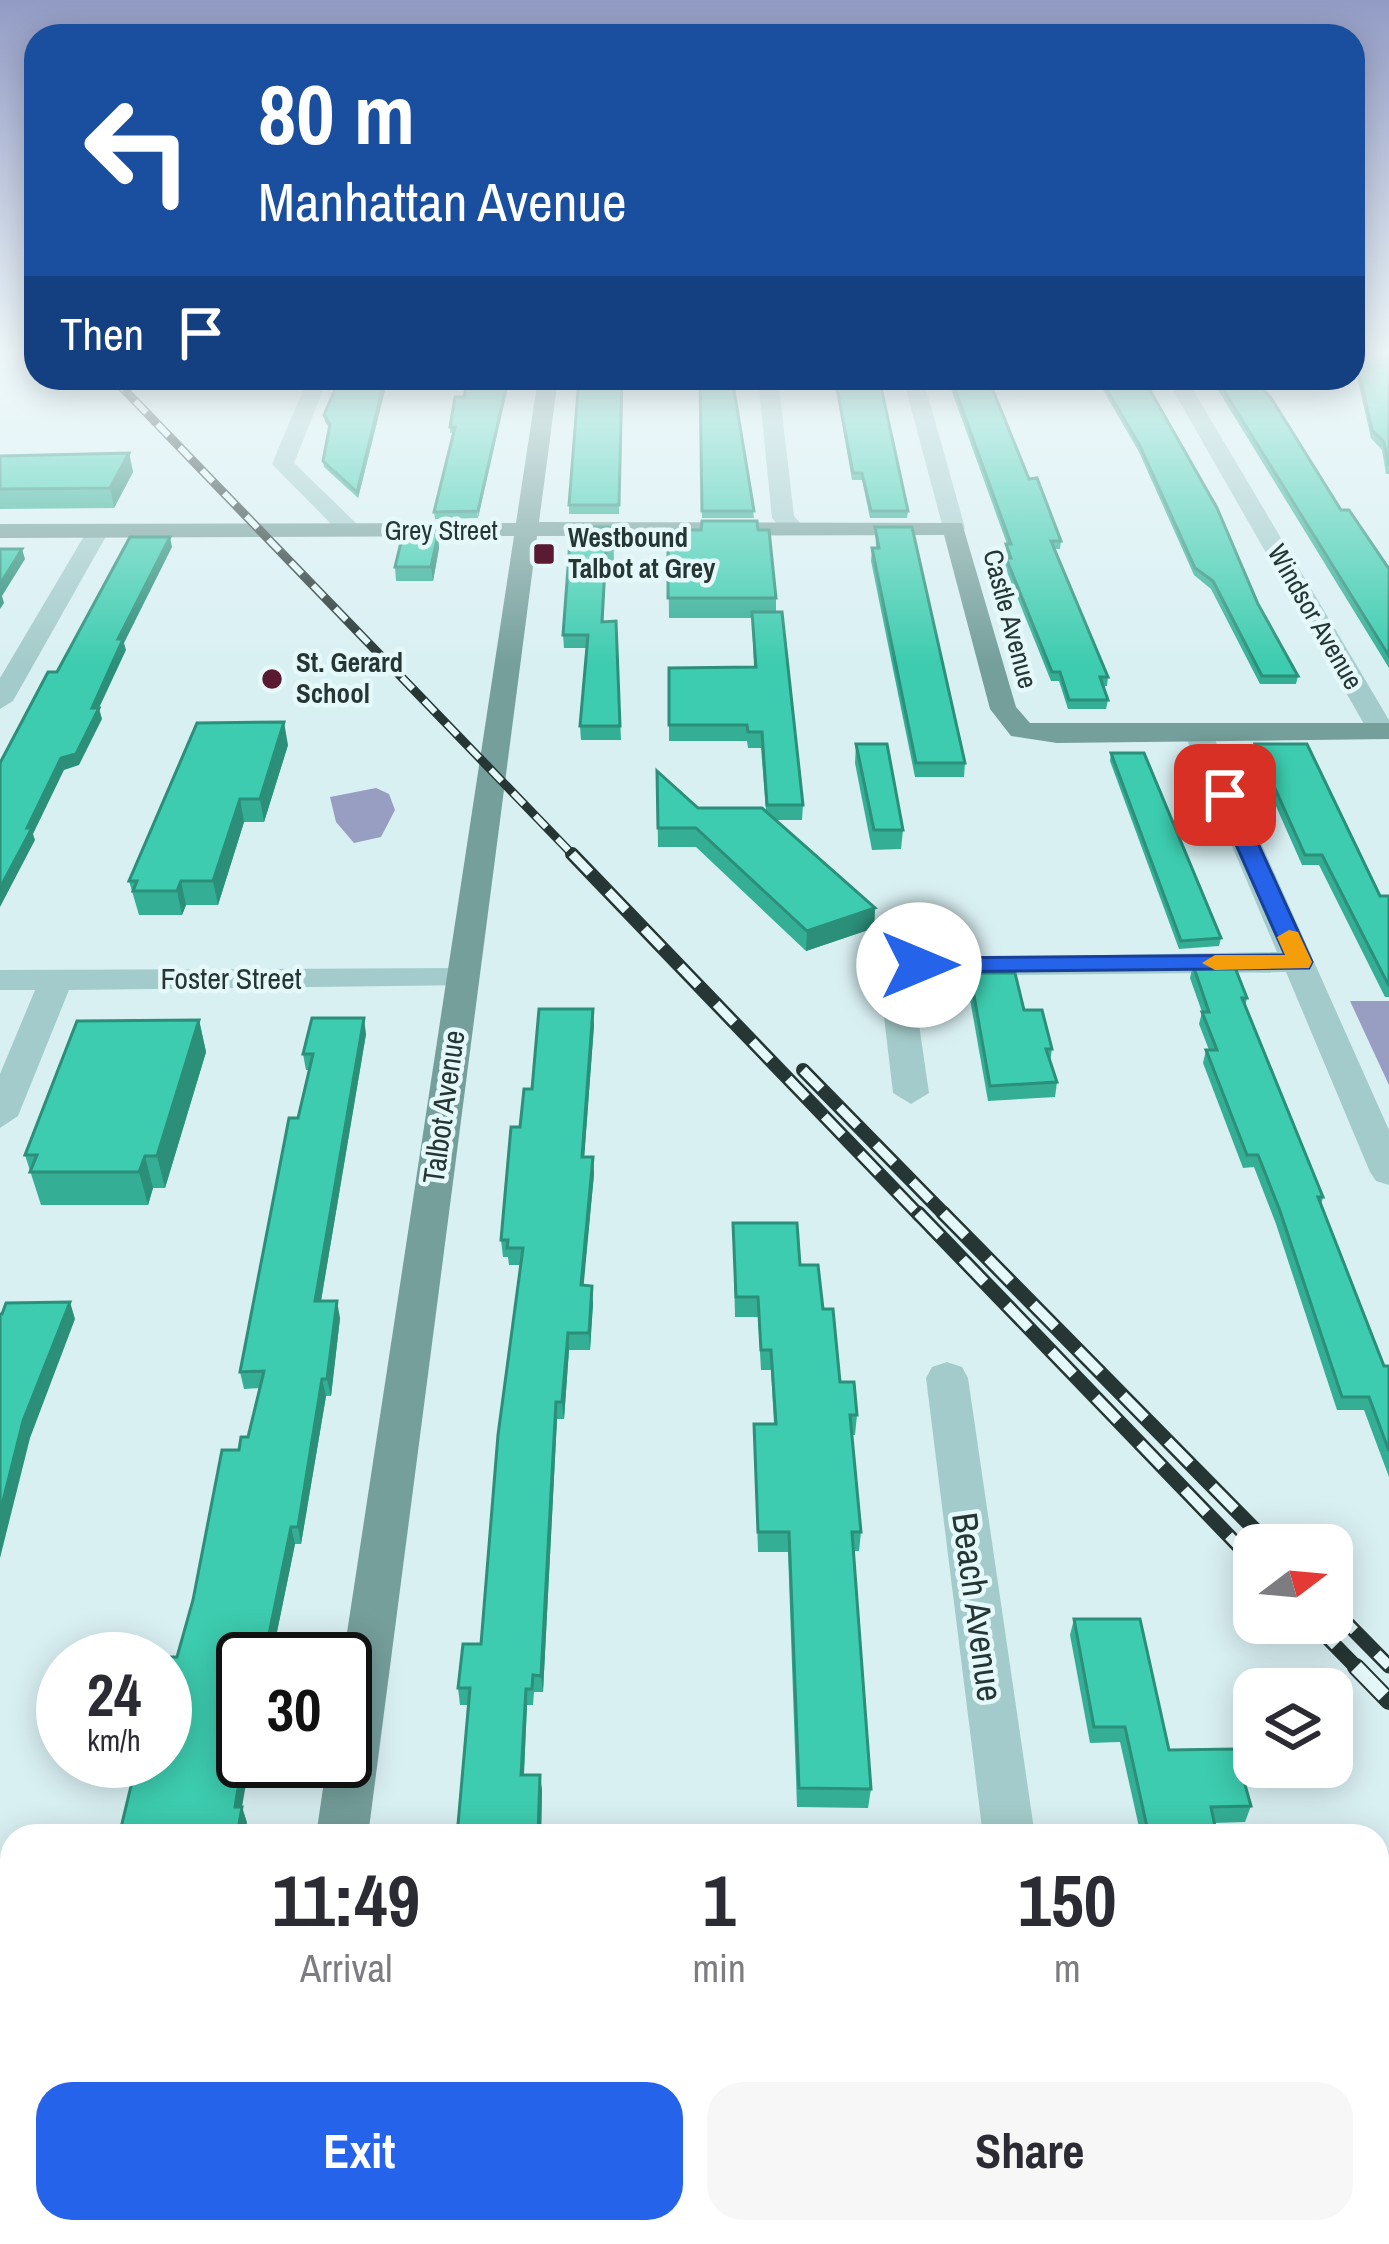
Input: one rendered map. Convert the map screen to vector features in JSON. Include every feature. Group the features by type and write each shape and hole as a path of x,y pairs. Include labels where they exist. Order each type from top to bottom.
{"street":[{"path":"287,455 283,464 350,530"},
{"name":"Talbot Avenue","path":"345,1824 536,455"},
{"path":"777,455 784,518 795,530"},
{"name":"Castle Avenue","path":"934,455 1003,709 1021,730 1057,735 1198,733"},
{"name":"Windsor Avenue","path":"1221,455 1385,731"},
{"name":"Grey Street","path":"0,532 954,529"},
{"path":"0,701 98,531"},
{"path":"1385,731 1198,733 1389,1172"},
{"path":"911,1093 894,966 1300,962"},
{"name":"Foster Street","path":"0,980 462,978"},
{"path":"0,1117 56,980"},
{"name":"Beach Avenue","path":"947,1378 1007,1824"}],"shaded area":[{"path":"376,788 389,794 395,810 381,837 354,843 336,822 330,797"},
{"path":"1350,1001 1389,1001 1389,1085"}],"building":[{"path":"128,455 110,488 0,489 0,456"},
{"path":"324,455 366,455 357,492 323,461"},
{"path":"448,455 491,455 478,511 434,512"},
{"path":"573,455 620,455 619,505 569,505"},
{"path":"701,455 745,455 754,511 702,511"},
{"path":"850,455 896,455 908,511 871,511 862,473 853,473"},
{"path":"979,455 1019,455 1029,479 1037,478 1061,541 1051,541 1108,677 1100,677 1108,700 1069,700 1060,672 1052,672 1006,558 1011,558 1006,544 1011,544"},
{"path":"1144,455 1187,455 1298,676 1262,676 1213,581 1195,568"},
{"path":"1264,455 1306,455 1341,510 1349,510 1389,569 1389,656"},
{"path":"702,521 757,521 758,530 769,530 776,598 668,598 668,530 701,530"},
{"path":"571,527 613,527 614,549 606,549 602,622 616,621 620,726 580,726 588,635 563,635"},
{"path":"875,527 912,527 965,763 916,763 872,548 879,548"},
{"path":"403,534 438,534 431,567 395,567"},
{"path":"130,537 170,537 118,639 123,639 92,708 99,708 76,754 61,758 0,888 0,763 48,672 57,672"},
{"path":"0,549 22,549 0,584"},
{"path":"752,612 782,612 803,805 767,805 762,732 748,732 747,725 669,725 669,668 756,667"},
{"name":"St. Gerard School","path":"284,722 260,799 240,799 213,881 181,881 177,891 133,891 137,881 129,881 197,723"},
{"path":"856,744 887,744 903,830 874,830"},
{"path":"1255,744 1307,744 1380,896 1389,896 1389,986 1322,855 1305,855"},
{"path":"1111,753 1144,753 1221,938 1181,941"},
{"path":"657,771 698,808 762,808 875,908 807,931 696,828 658,828"},
{"path":"1193,965 1234,965 1247,998 1242,998 1323,1197 1318,1197 1384,1366 1389,1366 1389,1451 1369,1397 1342,1397 1280,1211 1258,1155 1247,1155 1206,1050 1217,1050 1202,1012 1209,1012"},
{"path":"970,973 1015,973 1024,1010 1042,1010 1052,1049 1046,1049 1057,1082 990,1086"},
{"path":"539,1009 593,1009 582,1157 593,1157 581,1285 592,1286 589,1333 568,1333 562,1402 556,1402 541,1676 533,1675 532,1689 526,1689 521,1775 540,1775 538,1824 458,1824 470,1688 458,1688 463,1644 481,1644 498,1435 523,1248 507,1248 508,1240 501,1240 511,1127 520,1127 524,1089 532,1089"},
{"path":"312,1018 364,1018 315,1301 337,1301 298,1527 291,1527 269,1632 216,1632 216,1788 238,1788 235,1807 242,1807 239,1824 122,1824 131,1788 192,1788 192,1632 184,1632 222,1450 239,1450 241,1437 248,1437 264,1371 240,1372 289,1118 298,1118 313,1054 303,1054"},
{"path":"199,1020 157,1156 145,1156 139,1172 30,1172 37,1155 25,1155 77,1021"},
{"path":"733,1223 797,1223 800,1265 818,1265 823,1309 833,1309 840,1382 854,1382 857,1415 850,1415 861,1532 852,1532 871,1789 799,1788 789,1532 758,1532 754,1424 776,1424 771,1350 761,1350 758,1297 736,1297"},
{"path":"70,1302 23,1421 0,1513 0,1314 6,1303"},
{"path":"1074,1619 1140,1619 1169,1750 1233,1749 1233,1788 1246,1788 1251,1806 1211,1807 1215,1824 1146,1824 1125,1727 1094,1727"}],"railway":[{"path":"187,455 575,857"},
{"path":"572,854 920,1216"},
{"path":"803,1070 946,1216"},
{"path":"918,1213 1233,1540"},
{"path":"943,1213 1249,1524"},
{"path":"1353,1629 1389,1666"},
{"path":"1334,1644 1359,1670"},
{"path":"1356,1667 1389,1701"}],"slow traffic":[{"path":"1215,963 1300,962 1289,937"}],"place":[{"name":"Westbound Talbot at Grey","path":"544,554"},
{"name":"St. Gerard School","path":"272,679"}],"route":[{"path":"919,965 1300,962 1225,795"}]}
